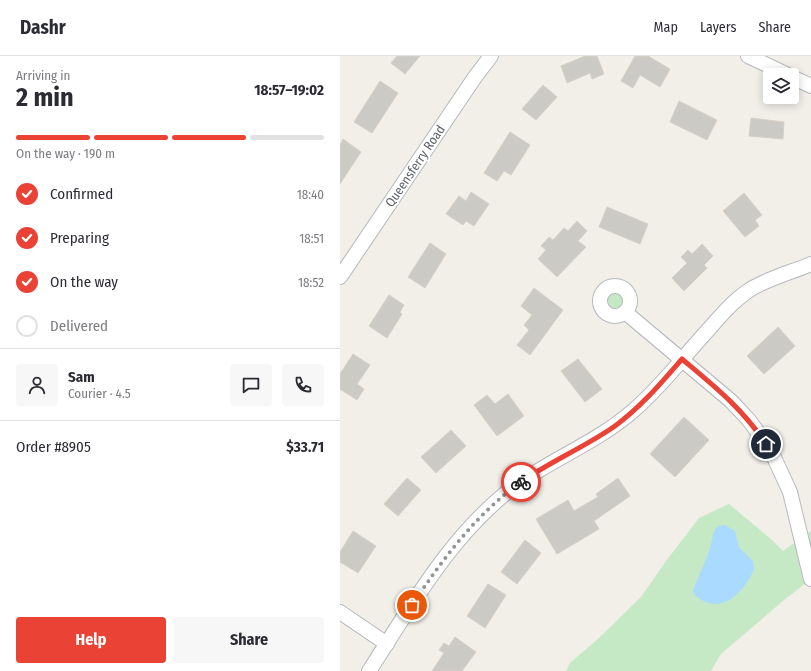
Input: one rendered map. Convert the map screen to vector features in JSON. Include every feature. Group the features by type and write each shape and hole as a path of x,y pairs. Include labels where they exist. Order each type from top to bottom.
{"street":[{"name":"Queensferry Road","path":"340,277 475,76 491,56"},
{"path":"748,56 773,68"},
{"path":"799,80 811,86"},
{"path":"369,671 433,573 453,547 478,519 515,487 534,473 598,437 625,418 656,389 722,314 752,288 811,264"},
{"path":"625,312 731,401 748,419 772,453 790,492 811,579"},
{"path":"340,612 387,644"}],"green space":[{"path":"612,293 618,293 623,298 621,307 618,309 612,309 607,304 607,298"},
{"path":"729,504 783,551 811,531 811,579 721,654 711,671 566,671 570,663 599,638 641,597 699,518"}],"water":[{"path":"725,525 735,531 739,547 753,561 754,569 747,582 737,594 724,602 716,604 709,603 695,596 693,591 708,553 713,534 718,526"}],"building":[{"path":"397,56 420,56 405,74 391,63"},
{"path":"585,56 597,56 604,74 592,79 590,73 567,83 561,66"},
{"path":"635,56 648,56 670,69 660,87 640,75 633,88 621,81"},
{"path":"380,81 398,93 372,133 354,122"},
{"path":"543,85 557,97 536,120 522,109"},
{"path":"679,101 717,120 707,140 670,122"},
{"path":"751,118 784,122 783,139 749,136"},
{"path":"510,132 530,145 511,175 504,171 497,181 484,173"},
{"path":"343,139 361,152 340,184 340,145"},
{"path":"471,192 489,204 474,226 466,221 463,225 446,214 459,196 466,201"},
{"path":"744,193 762,215 755,220 759,226 745,237 723,211"},
{"path":"607,207 648,224 640,244 599,227"},
{"path":"577,221 587,231 578,241 586,247 557,277 538,259 546,250 541,246 549,237 553,240 564,228 568,231"},
{"path":"430,243 446,254 425,288 408,277"},
{"path":"702,244 713,256 704,265 707,268 684,291 672,278 687,263 681,257 688,250 692,254"},
{"path":"534,288 563,310 530,355 517,345 529,330 524,325 532,315 521,306"},
{"path":"389,295 404,305 400,312 402,314 387,338 369,326"},
{"path":"778,327 795,346 764,374 747,356"},
{"path":"353,354 370,365 357,384 364,389 357,400 340,389 340,374"},
{"path":"578,359 602,389 585,402 561,371"},
{"path":"508,394 524,416 497,436 474,405 487,395 495,404"},
{"path":"684,417 709,440 675,477 650,454"},
{"path":"451,430 466,446 436,473 421,457"},
{"path":"407,478 421,490 398,516 384,504"},
{"path":"618,478 630,496 594,521 599,529 557,554 536,519 568,500 574,511 598,497 596,494"},
{"path":"353,531 376,546 358,573 340,562 340,552"},
{"path":"525,540 541,553 517,584 501,572"},
{"path":"488,584 506,595 485,628 467,616"},
{"path":"455,637 476,652 462,671 432,671 444,653 439,650 444,643 449,646"}],"way so far":[{"path":"412,605 433,573 465,533 491,507 521,482"}],"route":[{"path":"521,482 615,426 635,410 656,389 682,359 731,401 748,419 766,444"}]}
